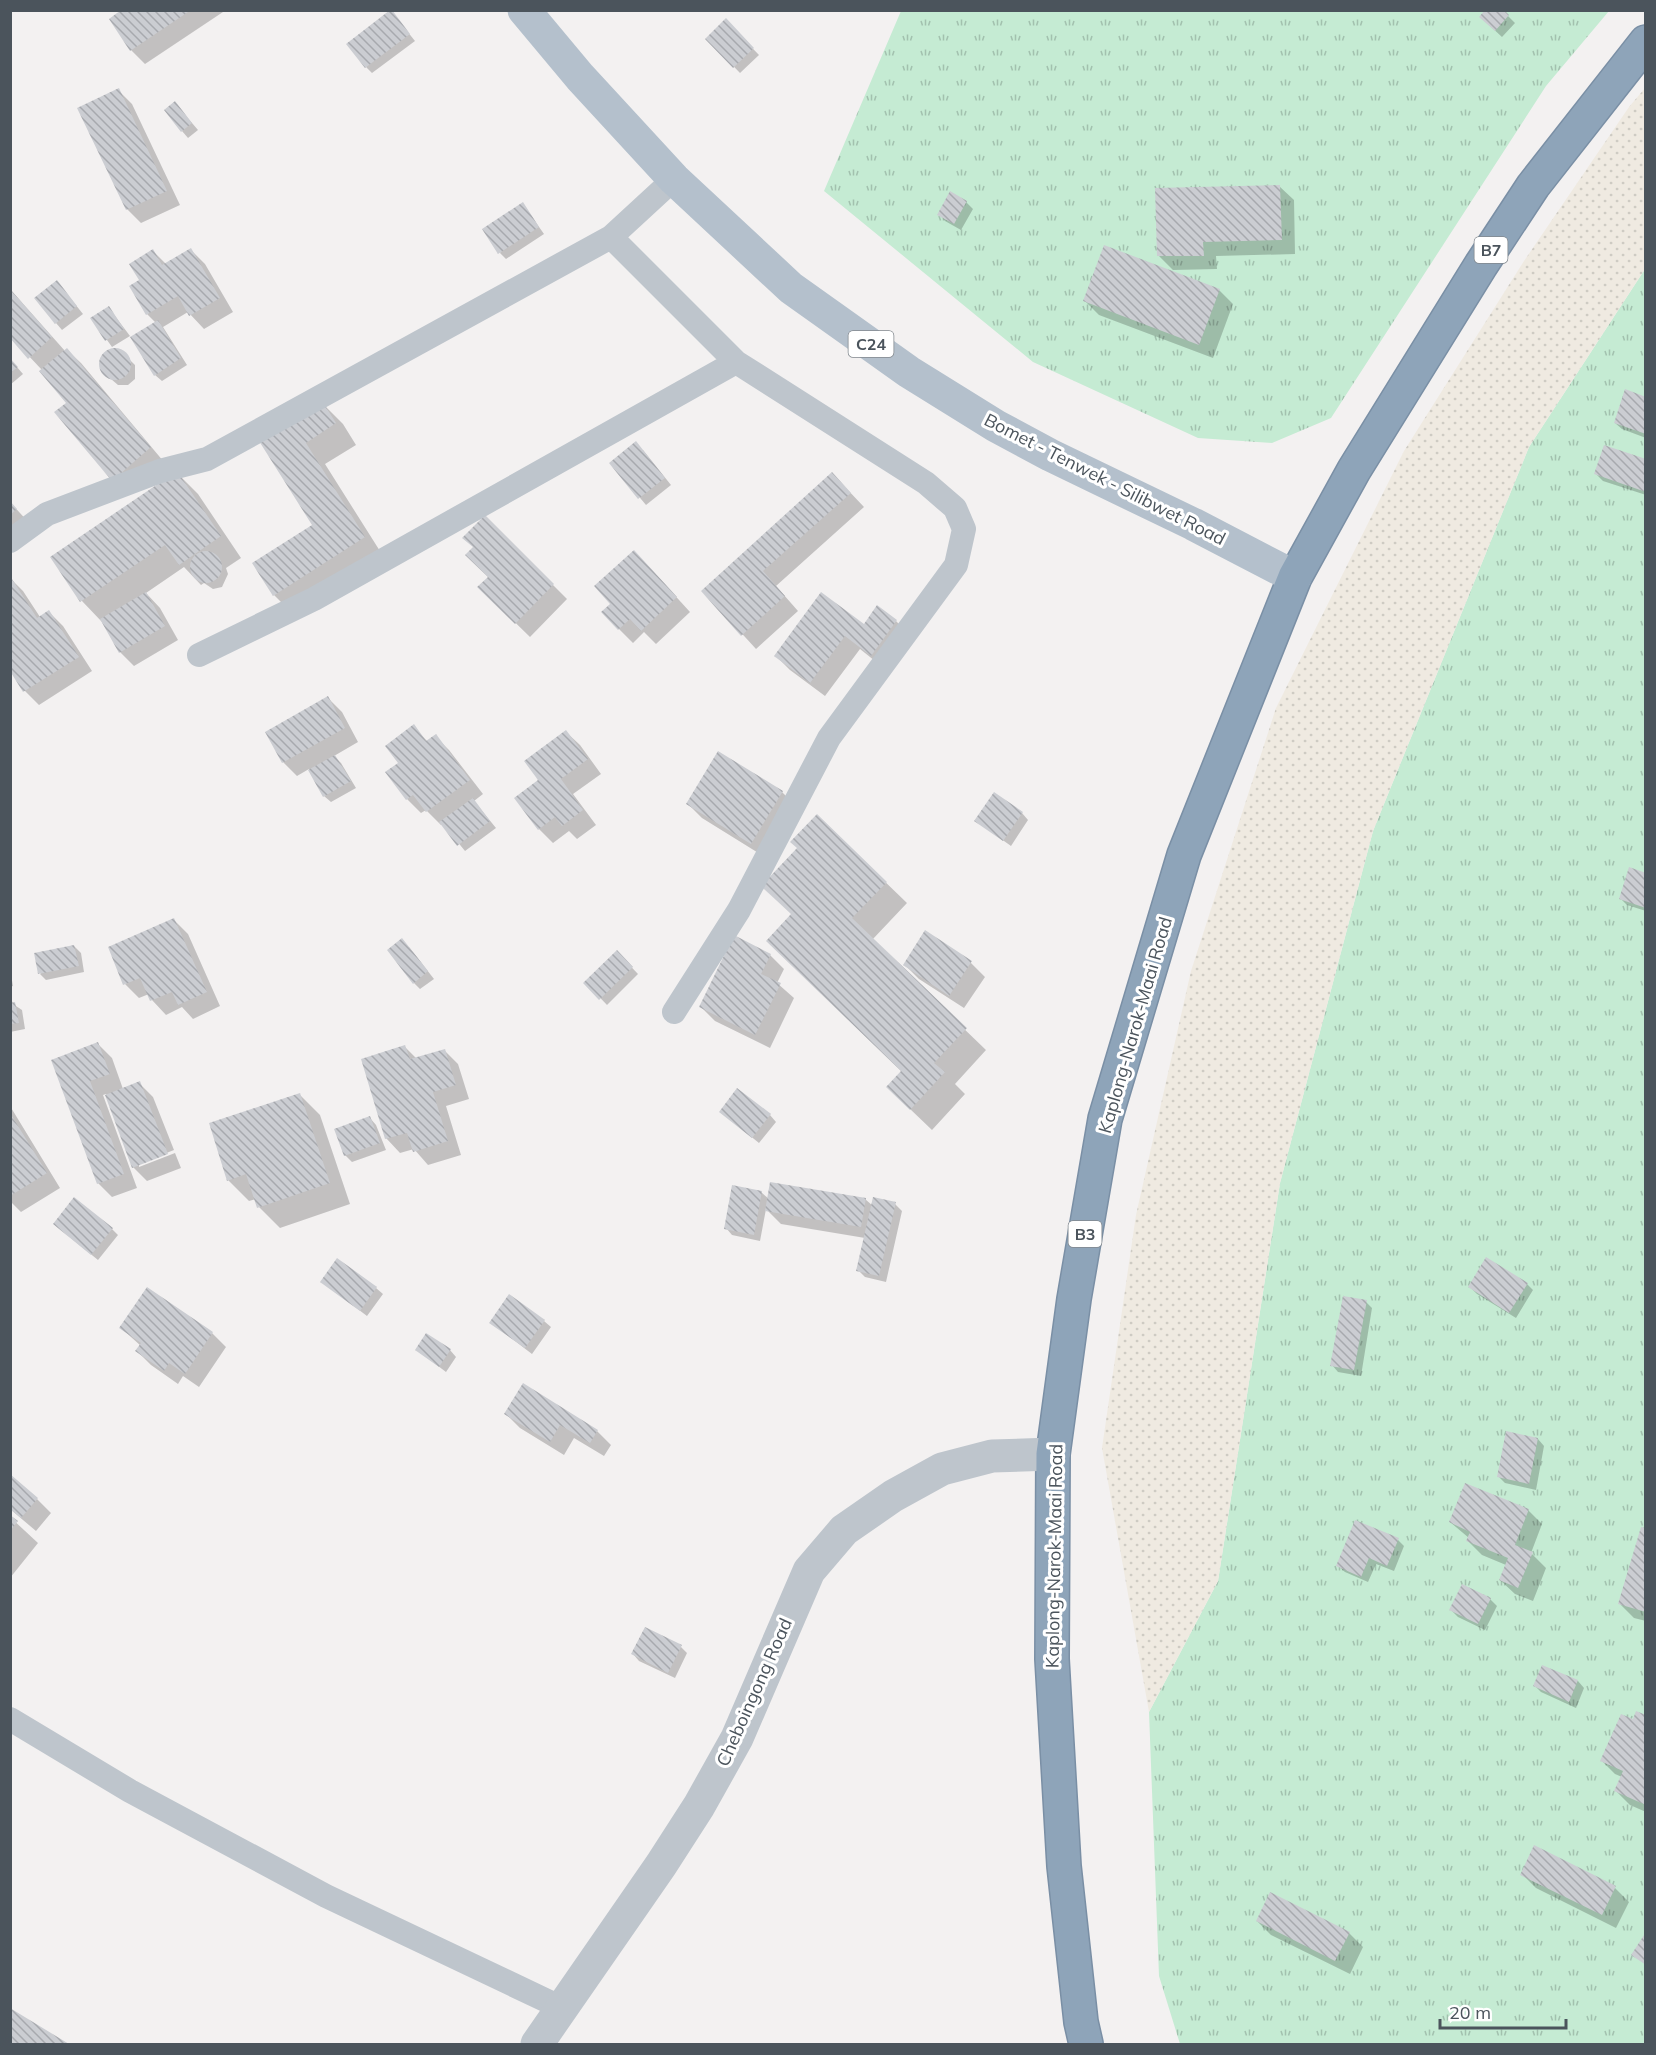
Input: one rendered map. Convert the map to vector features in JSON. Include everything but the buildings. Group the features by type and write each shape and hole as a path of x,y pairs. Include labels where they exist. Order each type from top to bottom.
{"highway":[{"name":"B7","path":"1354,470 1481,265 1533,186 1646,42"},
{"name":"Kaplong-Narok-Maai Road","path":"1086,2044 1064,1866 1052,1671 1053,1454 1074,1299 1105,1119 1184,855 1295,577 1354,470"}],"main road":[{"name":"Bomet - Tenwek - Silibwet Road","path":"524,10 580,78 675,180 791,288 909,372 996,426 1295,577"}],"street":[{"name":"Cheboingong Road","path":"537,2044 699,1806 737,1738 809,1571 837,1538 844,1530 893,1496 942,1469 992,1456 1053,1454"}],"lane":[{"path":"10,541 47,514 160,471 207,459 611,237 675,180"},
{"path":"611,237 736,362 926,483 955,508 964,529 956,565 829,738 739,910 674,1012"},
{"path":"199,656 314,599 736,362"},
{"path":"10,1719 130,1791 316,1891 562,2008"}],"green space":[{"path":"901,11 1609,11 1546,86 1331,418 1272,443 1198,438 1033,362 824,191"},
{"path":"1645,269 1645,2044 1180,2044 1159,1976 1149,1712 1218,1581 1280,1183 1373,831 1529,447"}],"sand":[{"path":"1645,88 1645,269 1529,447 1373,831 1280,1183 1218,1581 1149,1712 1102,1448 1136,1215 1191,971 1276,708 1404,451 1524,261 1629,107"}]}
